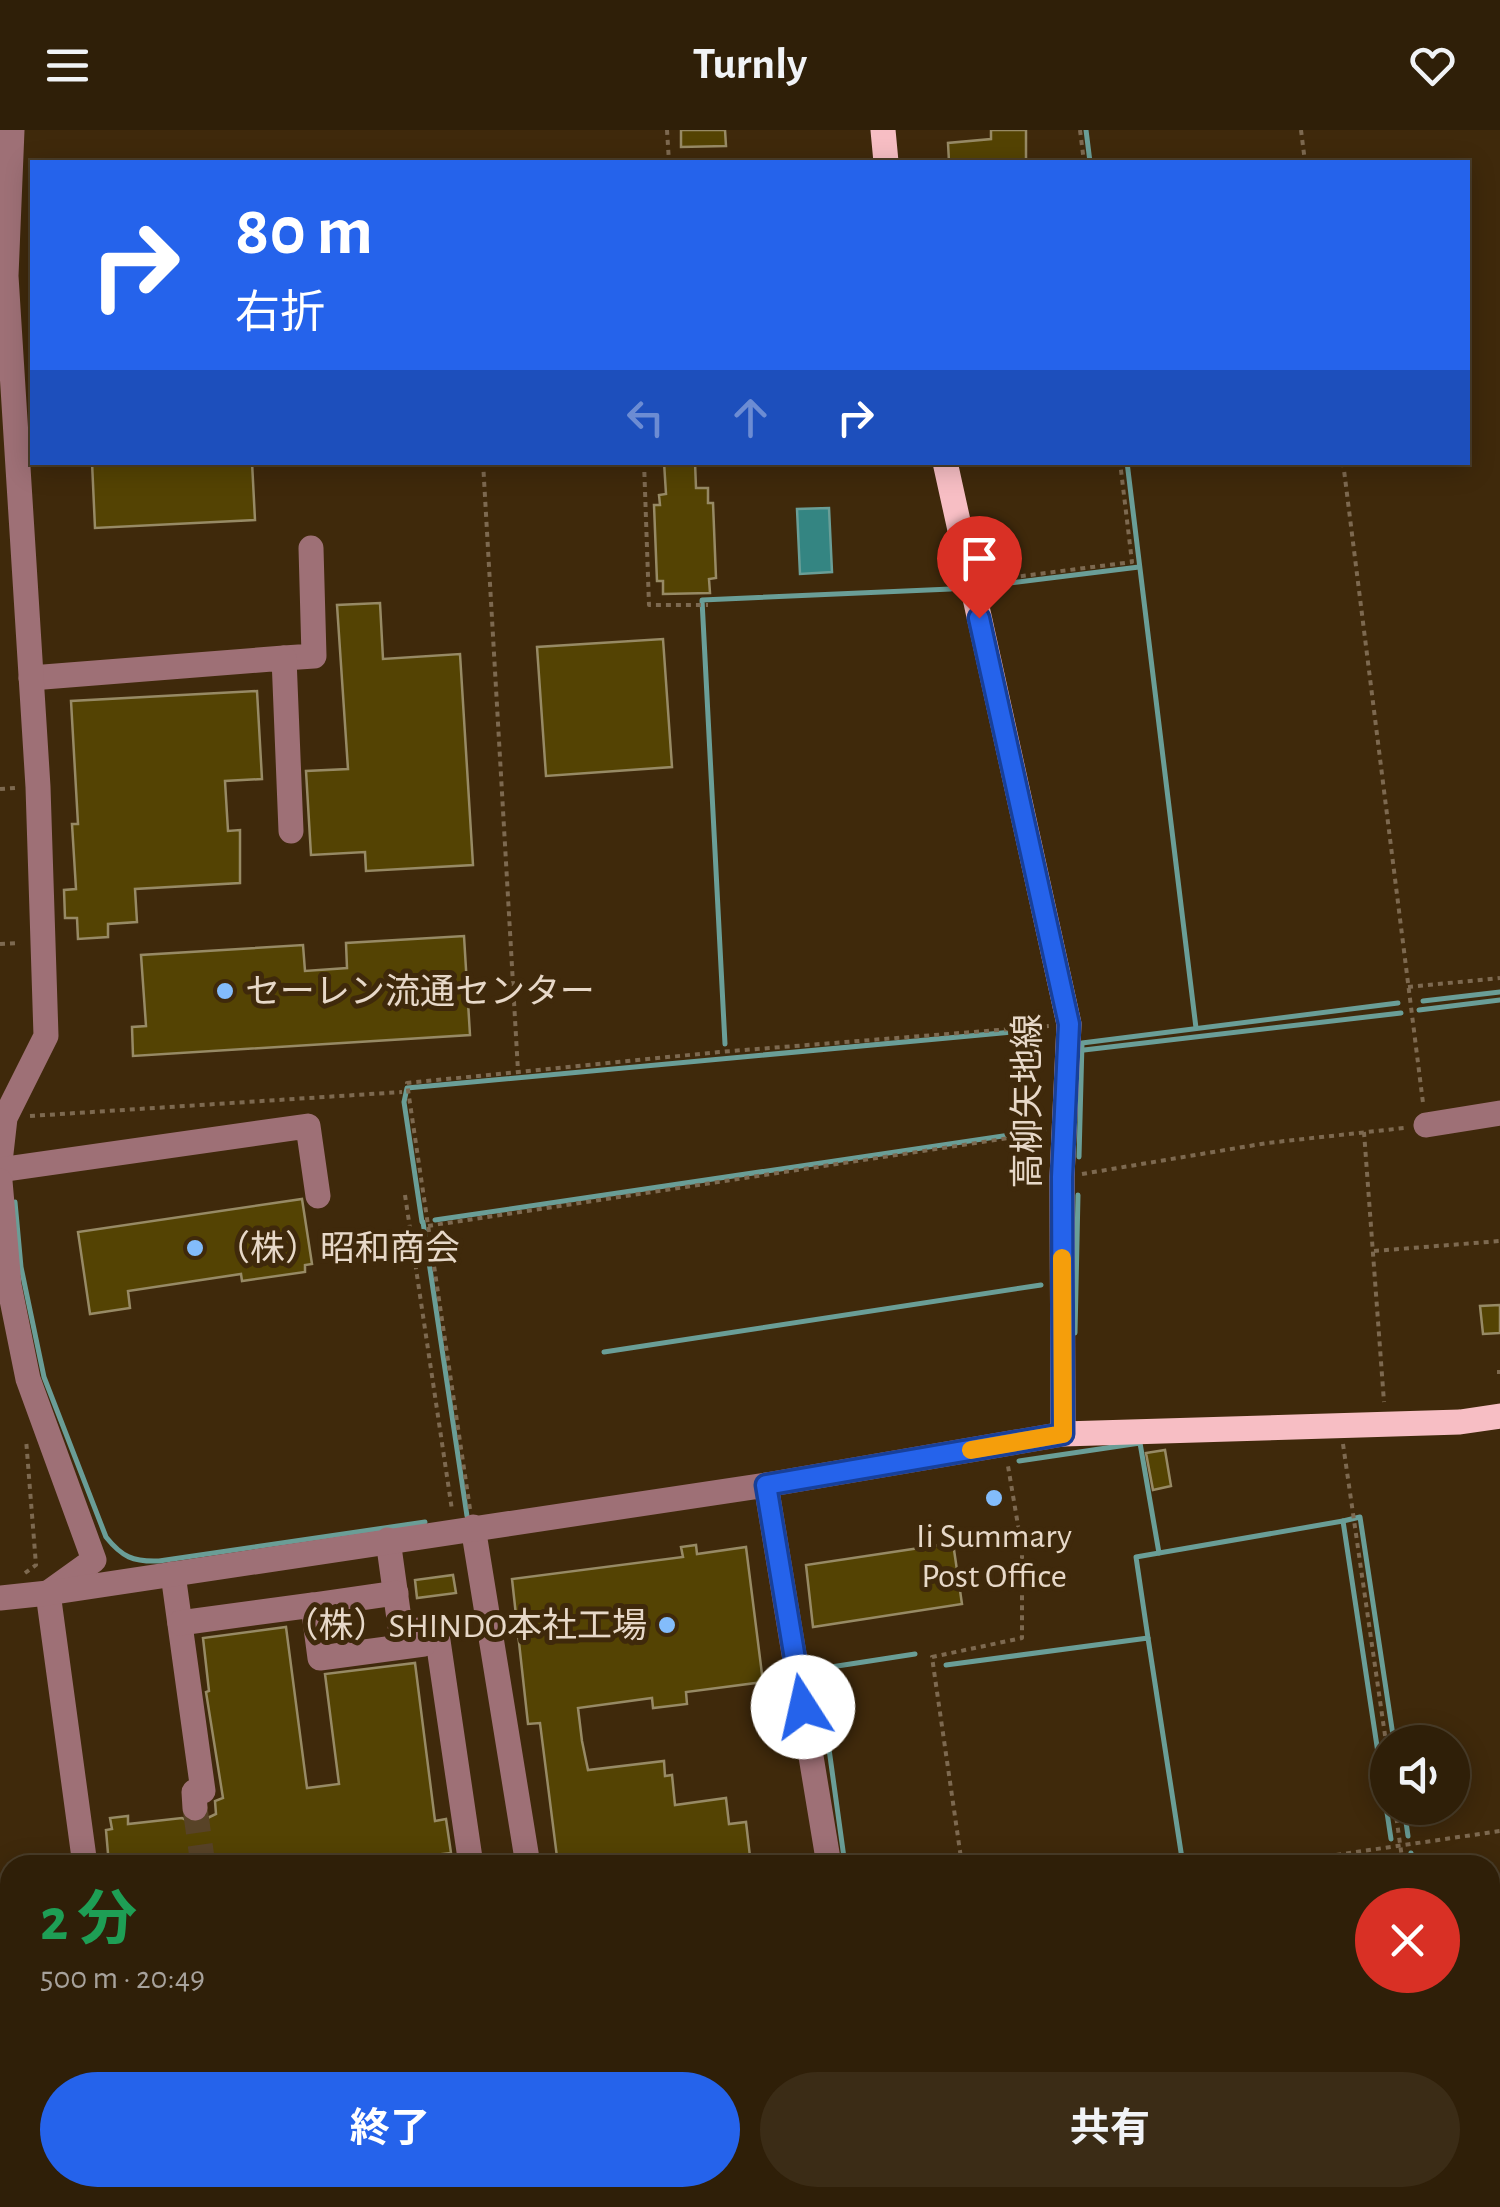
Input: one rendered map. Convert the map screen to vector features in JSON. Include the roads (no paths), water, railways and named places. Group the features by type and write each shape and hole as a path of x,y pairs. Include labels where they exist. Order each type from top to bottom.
{"main road":[{"path":"882,130 886,160"},
{"name":"高柳矢地線","path":"946,465 1069,1024 1062,1177 1063,1434"},
{"path":"1063,1434 1460,1422 1500,1416"}],"street":[{"path":"0,1162 5,1118 46,1036 31,678 6,276 12,130"},
{"path":"31,678 314,656 311,548"},
{"path":"284,658 291,832"},
{"path":"1426,1125 1500,1113"},
{"path":"0,1170 308,1126 318,1196"},
{"path":"0,1182 9,1285 28,1380 94,1560 48,1593"},
{"path":"0,1598 766,1485 1063,1434"},
{"path":"766,1485 827,1855"},
{"path":"464,1529 526,1855"},
{"path":"388,1540 401,1632 436,1627 470,1855"},
{"path":"173,1574 203,1791 194,1792 195,1808"},
{"path":"48,1593 85,1855"},
{"path":"180,1623 396,1593"},
{"path":"313,1605 320,1658 438,1642"}],"water":[{"path":"829,508 832,572 800,574 797,509"}],"waterway":[{"path":"1086,130 1090,160"},
{"path":"1127,465 1196,1028"},
{"path":"985,586 1139,567"},
{"path":"725,1044 702,600 951,589"},
{"path":"1423,1001 1500,992"},
{"path":"1419,1010 1500,1000"},
{"path":"1079,1157 1082,1043 1398,1003"},
{"path":"1084,1050 1401,1013"},
{"path":"422,1222 404,1102 407,1088 1044,1029"},
{"path":"435,1220 1044,1130"},
{"path":"1075,1333 1078,1195"},
{"path":"15,1202 21,1267 44,1377 106,1537 117,1549 135,1559 159,1561 425,1522"},
{"path":"423,1222 467,1516"},
{"path":"604,1352 1041,1285"},
{"path":"1019,1461 1140,1443 1159,1553 1136,1557 1148,1638"},
{"path":"1343,1521 1360,1517 1391,1725"},
{"path":"1159,1553 1343,1521 1391,1839"},
{"path":"946,1665 1148,1638 1181,1855"},
{"path":"844,1855 818,1669 915,1654"},
{"path":"1406,1825 1408,1836"}],"tunnel":[{"path":"195,1808 202,1855"}],"place":[{"name":"セーレン流通センター","path":"225,991"},
{"name":"（株）昭和商会","path":"195,1248"},
{"name":"Ii Summary Post Office","path":"994,1498"},
{"name":"（株）SHINDO本社工場","path":"667,1625"}]}
